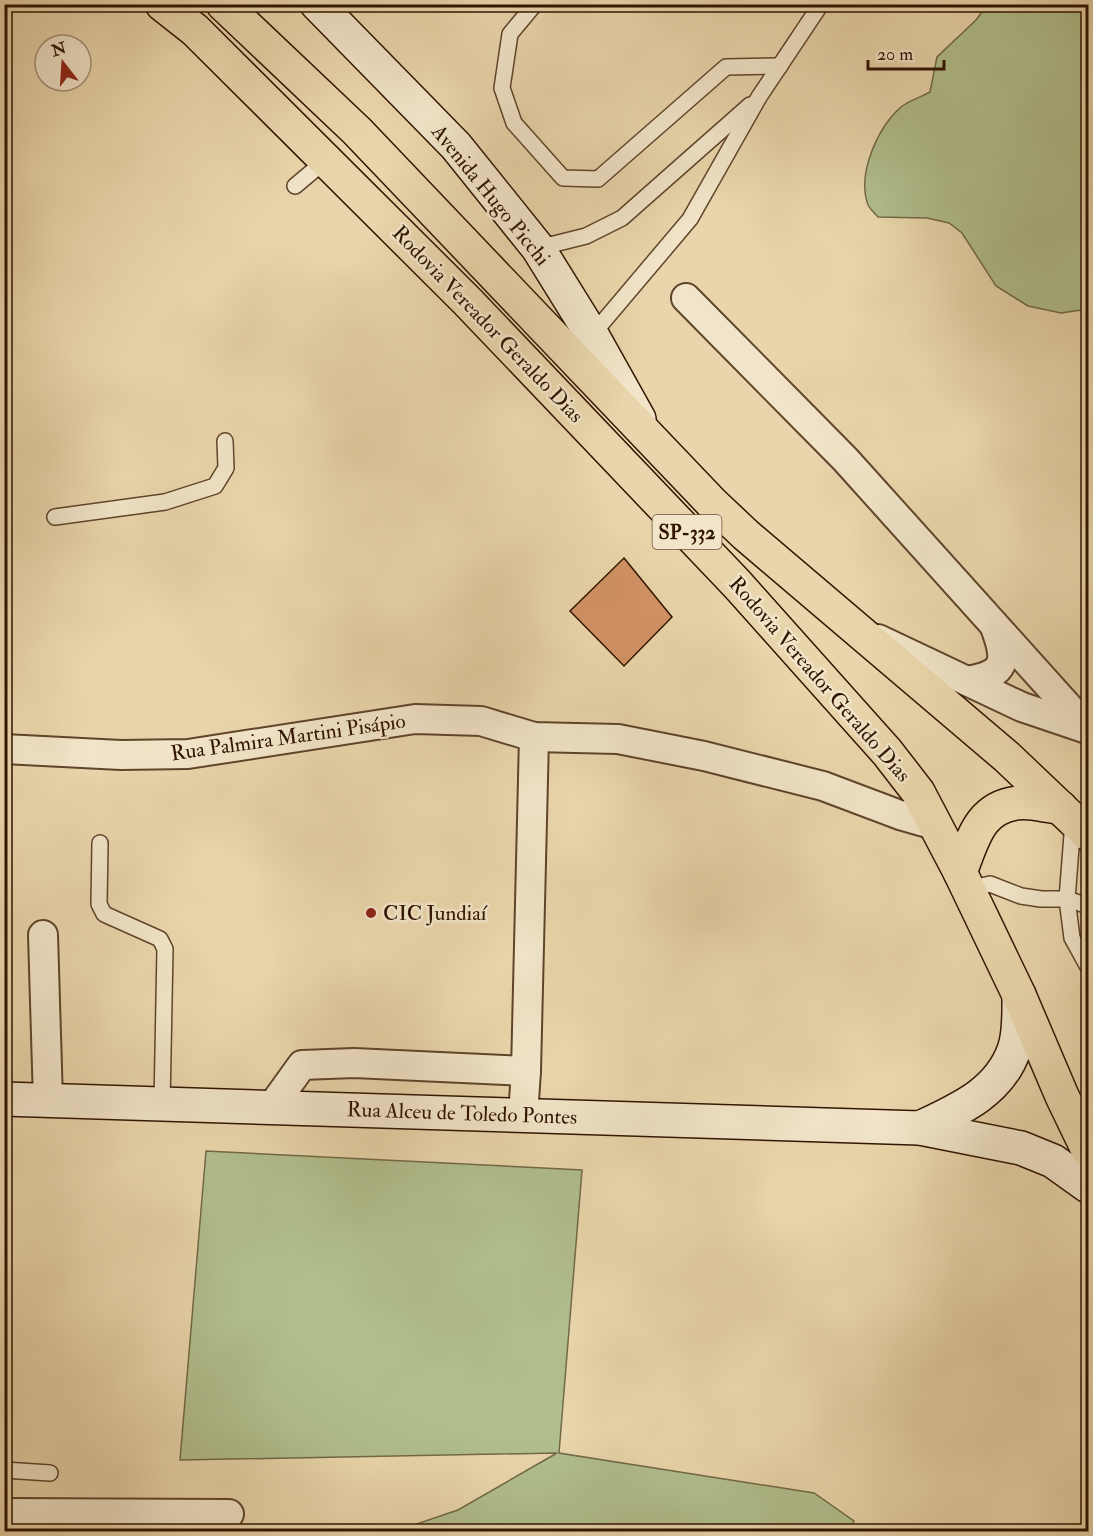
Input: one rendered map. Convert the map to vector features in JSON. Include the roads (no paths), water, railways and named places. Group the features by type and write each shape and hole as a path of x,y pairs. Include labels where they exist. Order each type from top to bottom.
{"main road":[{"name":"Rodovia Vereador Geraldo Dias","path":"162,4 195,30 468,302 737,584 887,752 918,792 964,880 1019,995 1062,1096 1089,1150"},
{"name":"Rodovia Vereador Geraldo Dias","path":"223,4 357,131 651,441 746,535 1007,757 1074,820"},
{"name":"Avenida Hugo Picchi","path":"317,4 456,146 538,248 592,335 651,441"},
{"path":"964,880 980,823 990,813 1003,806 1017,803 1074,820"},
{"name":"Rua Alceu de Toledo Pontes","path":"920,1128 985,1093 1003,1073 1015,1049 1019,1021 1019,995"},
{"name":"Rua Alceu de Toledo Pontes","path":"4,1099 920,1128 1021,1148 1053,1161 1089,1186"}],"street":[{"path":"686,298 844,459 1089,729"},
{"path":"967,681 985,678 999,667 1004,653 994,625"},
{"path":"856,628 1022,707 1089,729"},
{"name":"Rua Palmira Martini Pisápio","path":"4,749 121,755 188,754 415,719 481,721 534,737 618,739 704,756 823,786 900,815 935,825"},
{"path":"523,1115 534,737"},
{"path":"43,935 48,1101"},
{"path":"271,1108 302,1065 354,1063 526,1071"},
{"path":"4,1513 229,1514"}],"lane":[{"path":"535,4 510,34 502,88 514,123 563,178 598,179 726,67 780,66"},
{"path":"592,335 690,219 759,97 822,4"},
{"path":"538,248 586,236 622,218 759,97"},
{"path":"295,186 326,160"},
{"path":"55,517 165,502 215,486 226,468 225,441"},
{"path":"1074,820 1067,899 1072,938 1089,967"},
{"path":"100,843 99,904 104,914 160,939 165,949 162,1104"},
{"path":"964,880 990,884 1021,896 1067,899 1089,906"},
{"path":"4,1470 50,1473"}],"place":[{"name":"CIC Jundiaí","path":"371,913"}]}
